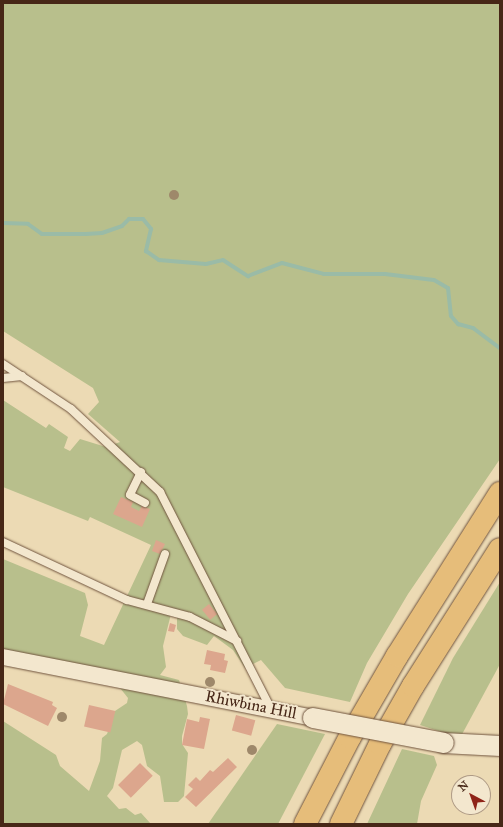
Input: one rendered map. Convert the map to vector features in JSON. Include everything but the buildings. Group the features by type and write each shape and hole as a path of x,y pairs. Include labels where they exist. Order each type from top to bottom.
{"highway":[{"path":"306,824 350,737 397,656 500,494"},
{"path":"341,824 399,712 500,549"}],"street":[{"name":"Rhiwbina Hill","path":"3,657 444,743 500,746"}],"lane":[{"path":"3,364 71,409 141,472 168,506 271,709"},
{"path":"3,378 22,376"},
{"path":"141,472 130,495 145,502"},
{"path":"3,542 127,600 190,616 236,641"},
{"path":"147,604 165,554"}],"green space":[{"path":"3,3 500,3 500,459 408,594 367,663 350,702 285,688 261,660 245,668 233,650 214,636 207,645 183,636 177,629 177,617 171,614 163,646 166,667 160,675 179,680 187,706 188,714 182,736 182,744 188,753 184,796 178,802 164,802 160,776 147,766 142,745 137,741 122,750 113,788 107,796 119,809 126,808 135,815 141,813 151,824 3,824 3,721 56,755 60,766 89,791 100,761 102,738 107,734 115,711 127,703 128,698 120,688 3,657 3,559 85,593 88,605 80,636 104,645 151,545 90,517 88,521 3,487 3,400 46,428 49,424 68,437 64,448 70,451 80,439 106,447 120,442 88,414 99,402 93,388 3,331"},
{"path":"500,582 500,664 460,738 420,725 453,658"},
{"path":"277,724 325,734 278,824 208,824"},
{"path":"402,749 434,756 437,765 421,801 417,824 367,824"}],"waterway":[{"path":"3,223 28,224 42,234 86,234 102,233 122,226 129,219 143,219 151,229 146,251 159,260 206,264 223,260 248,276 282,263 324,274 385,274 434,280 448,288 451,316 458,324 473,328 500,348"}]}
